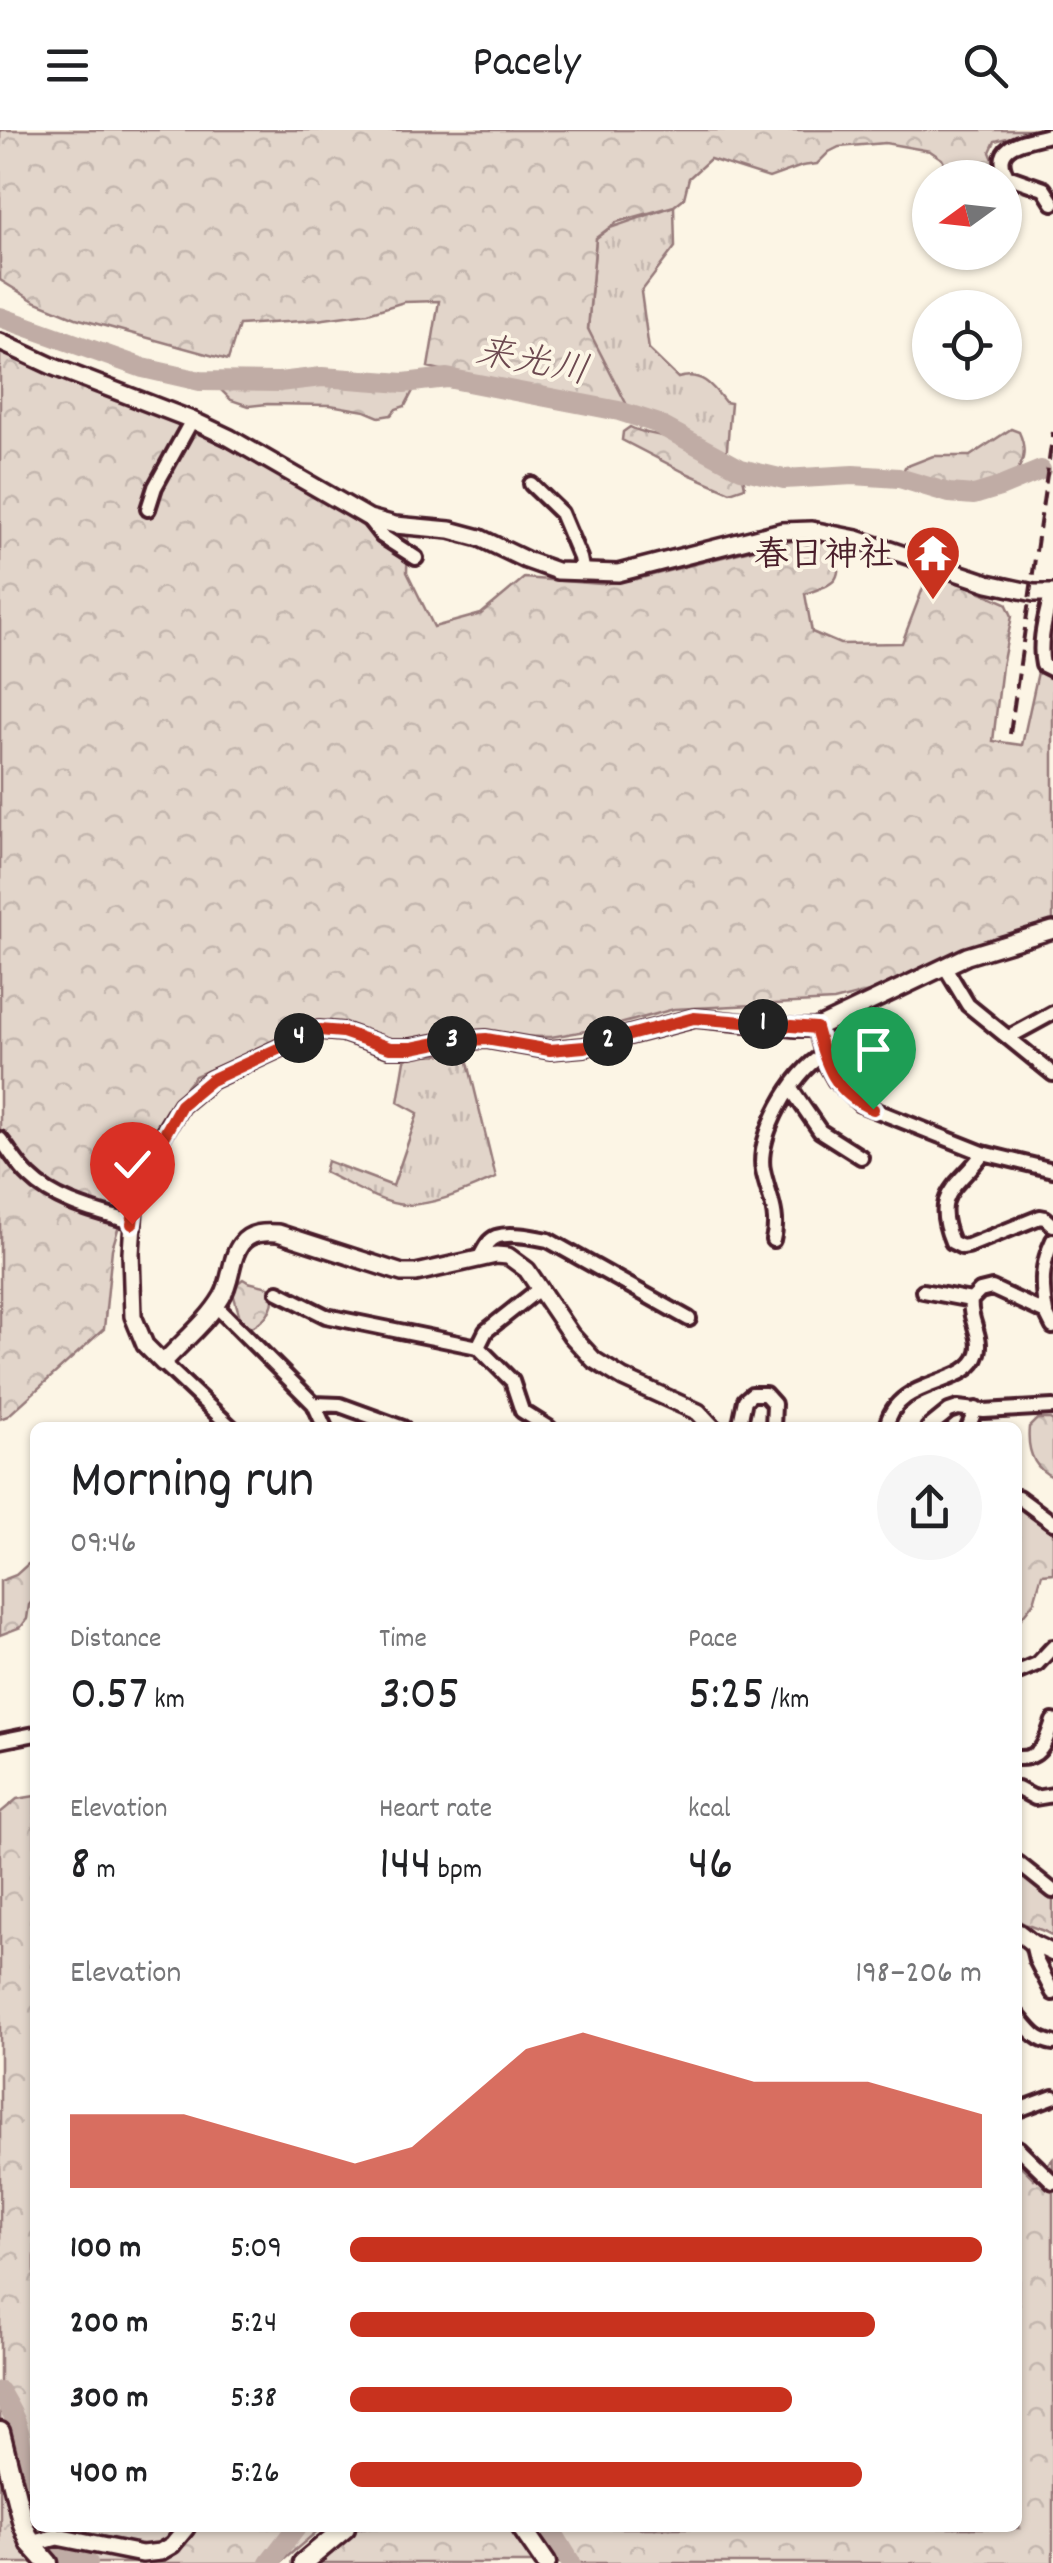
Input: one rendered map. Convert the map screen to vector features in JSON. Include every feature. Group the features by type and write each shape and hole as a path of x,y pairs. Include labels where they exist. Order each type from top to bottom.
{"main road":[{"path":"0,2432 22,2524 48,2563"},
{"path":"302,2563 339,2532"},
{"path":"525,2532 546,2563"}],"street":[{"path":"1053,134 1015,144 1002,156 1007,176 1044,188 1053,203"},
{"path":"0,342 230,438 368,518 480,538 557,571 618,573 782,531 812,530 856,538 988,584 1052,594 1041,652 1043,665 1053,670"},
{"path":"148,509 155,487 192,420"},
{"path":"532,484 561,513 583,573"},
{"path":"368,518 382,536 416,558"},
{"path":"226,1422 146,1345 133,1316 132,1222 138,1182 181,1105 211,1080 319,1030 343,1032 390,1048 486,1039 550,1050 584,1047 694,1018 816,1028 967,956 1053,930"},
{"path":"946,967 968,1005 1053,1074"},
{"path":"1009,1037 1051,1018"},
{"path":"816,1028 835,1080 860,1104 984,1153 1053,1170"},
{"path":"773,1240 776,1215 762,1170 765,1135 806,1068 823,1055"},
{"path":"791,1090 820,1131 861,1157"},
{"path":"0,1139 30,1177 49,1191 90,1210 132,1222"},
{"path":"984,1153 946,1199 946,1221 952,1242 968,1246 1040,1217 1053,1225"},
{"path":"163,1363 216,1306 226,1290 242,1242 264,1232 278,1232 402,1273 508,1256 523,1266 594,1360 623,1378 698,1412 707,1422"},
{"path":"480,1258 496,1237 548,1240 689,1319"},
{"path":"1053,1240 1042,1274 1046,1312 1053,1326"},
{"path":"478,1347 486,1331 539,1288"},
{"path":"887,1422 900,1399 965,1369 977,1358 979,1342 970,1315 971,1300 980,1291 992,1288 1046,1312"},
{"path":"923,1291 971,1300"},
{"path":"278,1292 326,1316 478,1347 512,1381 522,1411 538,1422"},
{"path":"216,1306 314,1404 322,1422"},
{"path":"740,1422 744,1400 758,1393 766,1394 774,1404 772,1422"},
{"path":"314,1404 340,1405 387,1422"},
{"path":"935,1422 958,1408 1053,1408"},
{"path":"971,1422 976,1410"},
{"path":"1022,1500 1053,1523"},
{"path":"1022,1670 1037,1664 1053,1647"},
{"path":"1022,1758 1030,1758 1043,1748 1053,1721"},
{"path":"0,1740 30,1735"},
{"path":"1022,1790 1034,1798 1053,1795"},
{"path":"1022,1866 1053,1890"},
{"path":"1022,1935 1053,1953"},
{"path":"1032,1943 1053,1993"},
{"path":"1022,2021 1032,2035 1053,2043"},
{"path":"1022,2109 1053,2097"},
{"path":"1022,2152 1053,2182"},
{"path":"34,2543 58,2537 142,2554 160,2552 183,2532"}],"green space":[{"path":"0,130 1038,130 995,141 990,152 993,160 942,160 930,151 885,143 839,147 817,164 769,178 710,159 689,178 684,198 674,206 617,222 596,238 588,329 632,415 428,367 439,301 404,302 368,313 317,320 239,325 228,360 76,318 34,301 0,280"},
{"path":"674,206 675,247 641,292 649,350 678,378 700,378 731,403 726,460 626,420 588,329 596,238 610,228"},
{"path":"0,348 207,437 312,492 361,525 408,537 407,572 434,627 481,614 524,578 601,584 805,539 839,545 835,579 805,594 812,632 840,644 902,643 926,580 940,574 1006,603 1012,616 993,741 1022,745 1038,672 1053,667 1053,925 965,949 869,992 834,1001 674,1009 609,1027 551,1037 478,1036 397,1044 322,1037 264,1047 195,1076 151,1137 131,1186 112,1249 104,1329 0,1419"},
{"path":"322,369 340,374 402,375 413,391 405,406 379,417 330,405 249,406 231,400 221,390 224,385 246,377 285,383"},
{"path":"630,427 676,440 736,470 745,487 730,492 622,440 623,432"},
{"path":"1011,429 1019,432 1023,458 1019,468 1002,483 965,489 903,472 905,467 933,456 970,456"},
{"path":"466,1054 496,1178 440,1200 405,1205 375,1197 324,1172 327,1161 393,1186 418,1113 398,1102 405,1060 412,1055"},
{"path":"243,1279 269,1287 273,1298 270,1310 252,1327 241,1321 233,1293 234,1286"},
{"path":"1037,1419 1053,1421 1053,1477 1040,1468 1030,1450 1029,1427"},
{"path":"1022,1506 1053,1532 1053,1573 1042,1574 1034,1602 1022,1617"},
{"path":"30,1564 27,1619 21,1627 0,1635 0,1581"},
{"path":"30,1797 30,2532 316,2532 280,2563 0,2563 0,1813 17,1799"},
{"path":"1022,1873 1053,1897 1053,1936 1022,1922"},
{"path":"1053,2159 1053,2563 321,2563 345,2541 331,2532 1022,2532 1022,2167 1034,2179"}],"waterway":[{"name":"来光川","path":"0,317 143,368 200,381 279,382 322,377 404,383 447,378 619,411 656,423 741,469 784,479 853,475 899,478 949,493 974,495 1041,470"},
{"path":"0,2392 19,2430 30,2513"},
{"path":"42,2532 62,2554 88,2563"},
{"path":"269,2563 293,2532"},
{"path":"552,2532 571,2563"}],"railway":[{"path":"1010,734 1053,432"}],"place":[{"name":"春日神社","path":"933,602"}],"route":[{"path":"132,1224 138,1182 181,1105 211,1080 319,1030 343,1032 390,1048 486,1039 550,1050 584,1047 694,1018 816,1028 825,1062 835,1080 860,1104 873,1109"}]}
